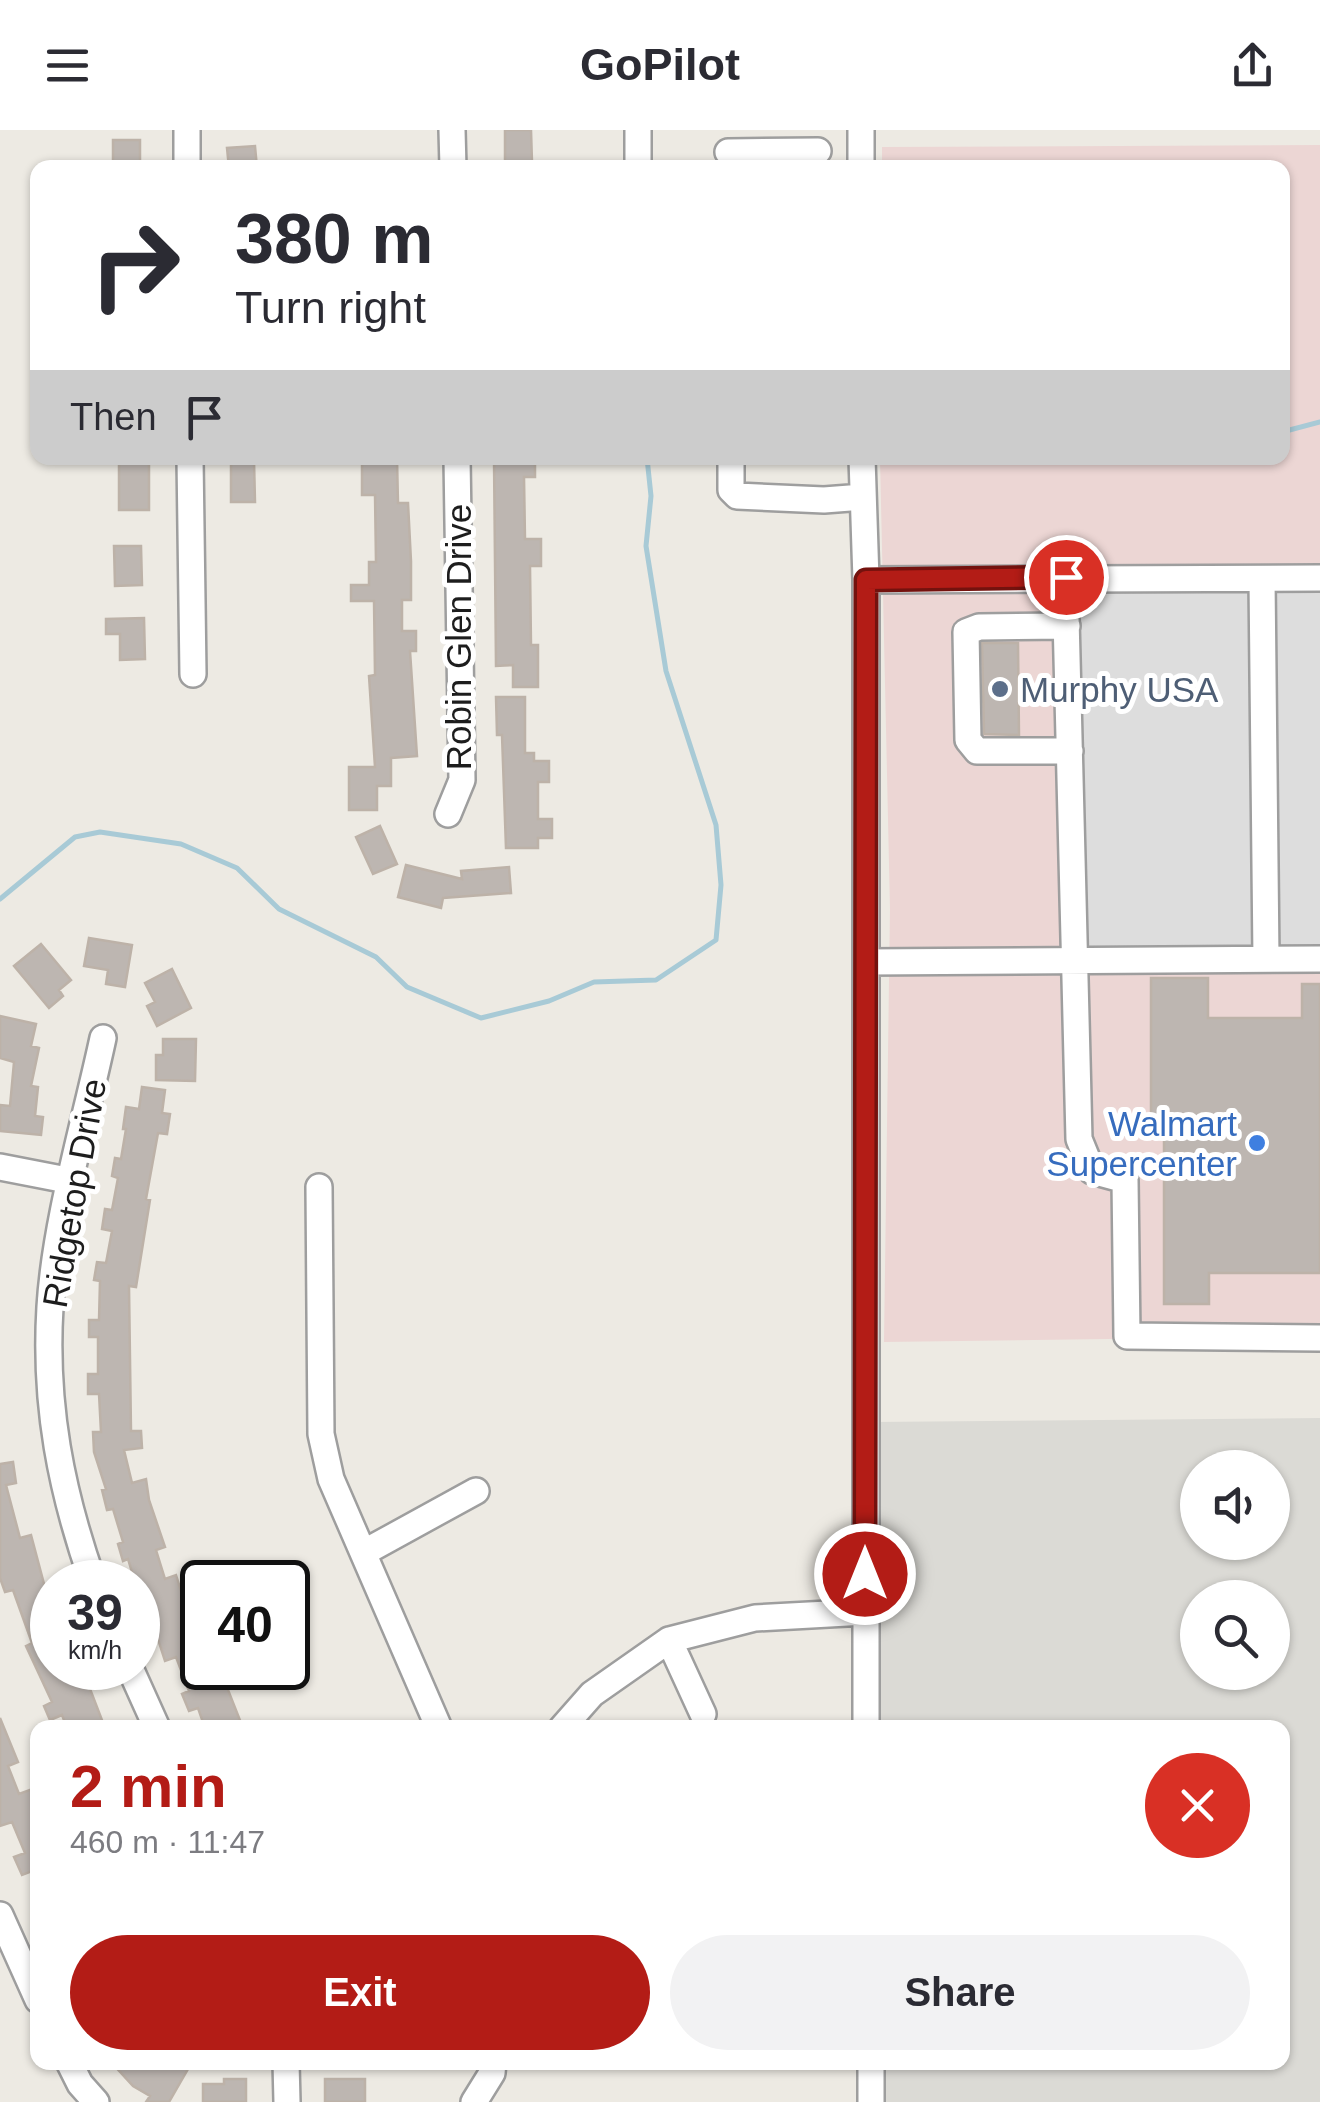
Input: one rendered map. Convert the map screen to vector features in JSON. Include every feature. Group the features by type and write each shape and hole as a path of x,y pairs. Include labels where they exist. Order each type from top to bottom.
{"street":[{"path":"186,130 187,160"},
{"path":"452,130 453,160"},
{"path":"638,130 638,160"},
{"path":"860,160 861,130"},
{"path":"728,152 818,149"},
{"path":"190,465 193,674"},
{"name":"Robin Glen Drive","path":"448,814 462,780 457,465"},
{"path":"730,465 731,490 737,496 824,500 862,497"},
{"path":"862,465 866,580 866,1720"},
{"path":"1066,577 1080,1139 1092,1171 1125,1180 1127,1336 1320,1338"},
{"path":"866,580 1320,578"},
{"path":"1262,579 1266,960"},
{"path":"1066,626 979,627 966,632 968,740 977,751 1070,751"},
{"path":"867,962 1320,959"},
{"name":"Ridgetop Drive","path":"85,1560 69,1514 55,1448 50,1306 103,1038"},
{"path":"0,1167 72,1181"},
{"path":"319,1187 321,1434 331,1479 435,1720"},
{"path":"363,1554 476,1491"},
{"path":"569,1720 592,1694 669,1640 755,1618 865,1612"},
{"path":"669,1640 703,1714"},
{"path":"140,1690 153,1720"},
{"path":"0,1915 30,1982"},
{"path":"73,2070 96,2102"},
{"path":"286,2070 287,2102"},
{"path":"474,2102 492,2070"},
{"path":"871,2070 871,2102"}],"shaded area":[{"path":"1320,145 1320,1336 884,1342 890,909 880,465 1290,465 1290,160 882,160 882,147"},
{"path":"1320,573 1320,959 1075,960 1065,577"},
{"path":"1320,1418 1320,2102 880,2102 880,2070 1290,2070 1290,1720 876,1720 873,1422"}],"building":[{"path":"505,130 531,130 532,160 505,160"},
{"path":"113,140 140,140 140,160 113,160"},
{"path":"255,146 256,160 228,160 227,148"},
{"path":"119,465 149,465 149,510 119,510"},
{"path":"231,465 254,465 255,502 231,502"},
{"path":"362,465 397,465 398,503 408,503 411,561 411,600 402,600 402,631 416,631 416,651 410,651 417,756 391,758 391,786 377,786 377,810 349,810 349,767 375,767 369,676 375,675 374,601 351,601 351,585 369,585 369,562 376,562 375,495 362,495"},
{"path":"494,465 535,465 535,477 524,477 525,539 541,539 541,566 530,566 531,645 538,645 538,687 513,687 513,665 496,666"},
{"path":"114,546 141,546 142,585 115,586"},
{"path":"144,618 145,659 120,660 120,634 106,634 106,619"},
{"name":"Murphy USA","path":"982,643 1018,643 1019,735 984,734"},
{"path":"496,697 525,697 525,753 534,753 534,761 549,761 549,782 538,782 538,819 552,819 552,838 538,838 538,848 506,848 502,735 497,735"},
{"path":"380,826 397,864 373,874 356,837"},
{"path":"406,865 462,879 461,871 509,867 511,893 443,898 441,908 398,897"},
{"path":"89,938 132,945 125,987 106,984 108,970 84,966"},
{"path":"41,944 71,980 59,990 63,996 49,1008 14,966"},
{"path":"172,969 191,1008 157,1026 147,1006 155,1002 145,983"},
{"name":"Walmart Supercenter","path":"1151,978 1208,978 1208,1018 1302,1018 1302,984 1320,984 1320,1273 1209,1273 1209,1304 1164,1304 1164,1132 1151,1131"},
{"path":"0,1016 36,1024 31,1046 39,1048 31,1086 38,1087 35,1116 43,1117 41,1135 0,1131 0,1105 10,1106 14,1062 0,1058"},
{"path":"163,1039 196,1039 195,1081 156,1080 156,1055 163,1055"},
{"path":"142,1087 165,1090 162,1113 170,1114 167,1134 158,1133 136,1287 129,1286 131,1431 141,1431 142,1448 124,1450 132,1483 146,1479 165,1547 156,1550 159,1560 123,1560 118,1544 123,1542 113,1509 107,1510 102,1490 106,1489 94,1452 93,1432 101,1432 99,1394 88,1394 88,1374 98,1374 98,1337 89,1337 89,1320 99,1320 100,1281 94,1280 97,1262 106,1263 112,1231 102,1229 105,1209 112,1210 118,1178 112,1176 115,1158 121,1159 126,1107 139,1109"},
{"path":"13,1462 16,1483 6,1485 20,1538 31,1535 38,1560 30,1560 30,1637 13,1590 5,1592 0,1578 0,1464"},
{"path":"160,1563 165,1579 176,1575 180,1588 180,1667 176,1657 165,1661 160,1645"},
{"path":"46,1690 90,1690 102,1720 64,1720 62,1715 50,1720 44,1706 52,1702"},
{"path":"228,1690 240,1720 202,1720 198,1708 189,1711 182,1694"},
{"path":"0,1718 18,1762 8,1766 19,1794 30,1790 30,1872 22,1875 14,1857 25,1853 12,1822 0,1826"},
{"path":"118,2070 187,2070 169,2102 146,2102 150,2096 133,2086"},
{"path":"224,2079 246,2079 246,2102 203,2102 203,2084 224,2084"},
{"path":"325,2079 365,2079 365,2102 325,2102"}],"waterway":[{"path":"1290,430 1320,422"},
{"path":"0,899 75,837 100,832 181,844 237,868 279,909 376,957 407,987 481,1018 549,1001 594,982 656,980 716,940 721,885 716,825 666,671 646,546 651,496 648,465"}],"place":[{"name":"Murphy USA","path":"1000,689"},
{"name":"Walmart Supercenter","path":"1257,1143"}],"route":[{"path":"865,1574 866,580 1066,577"}]}
